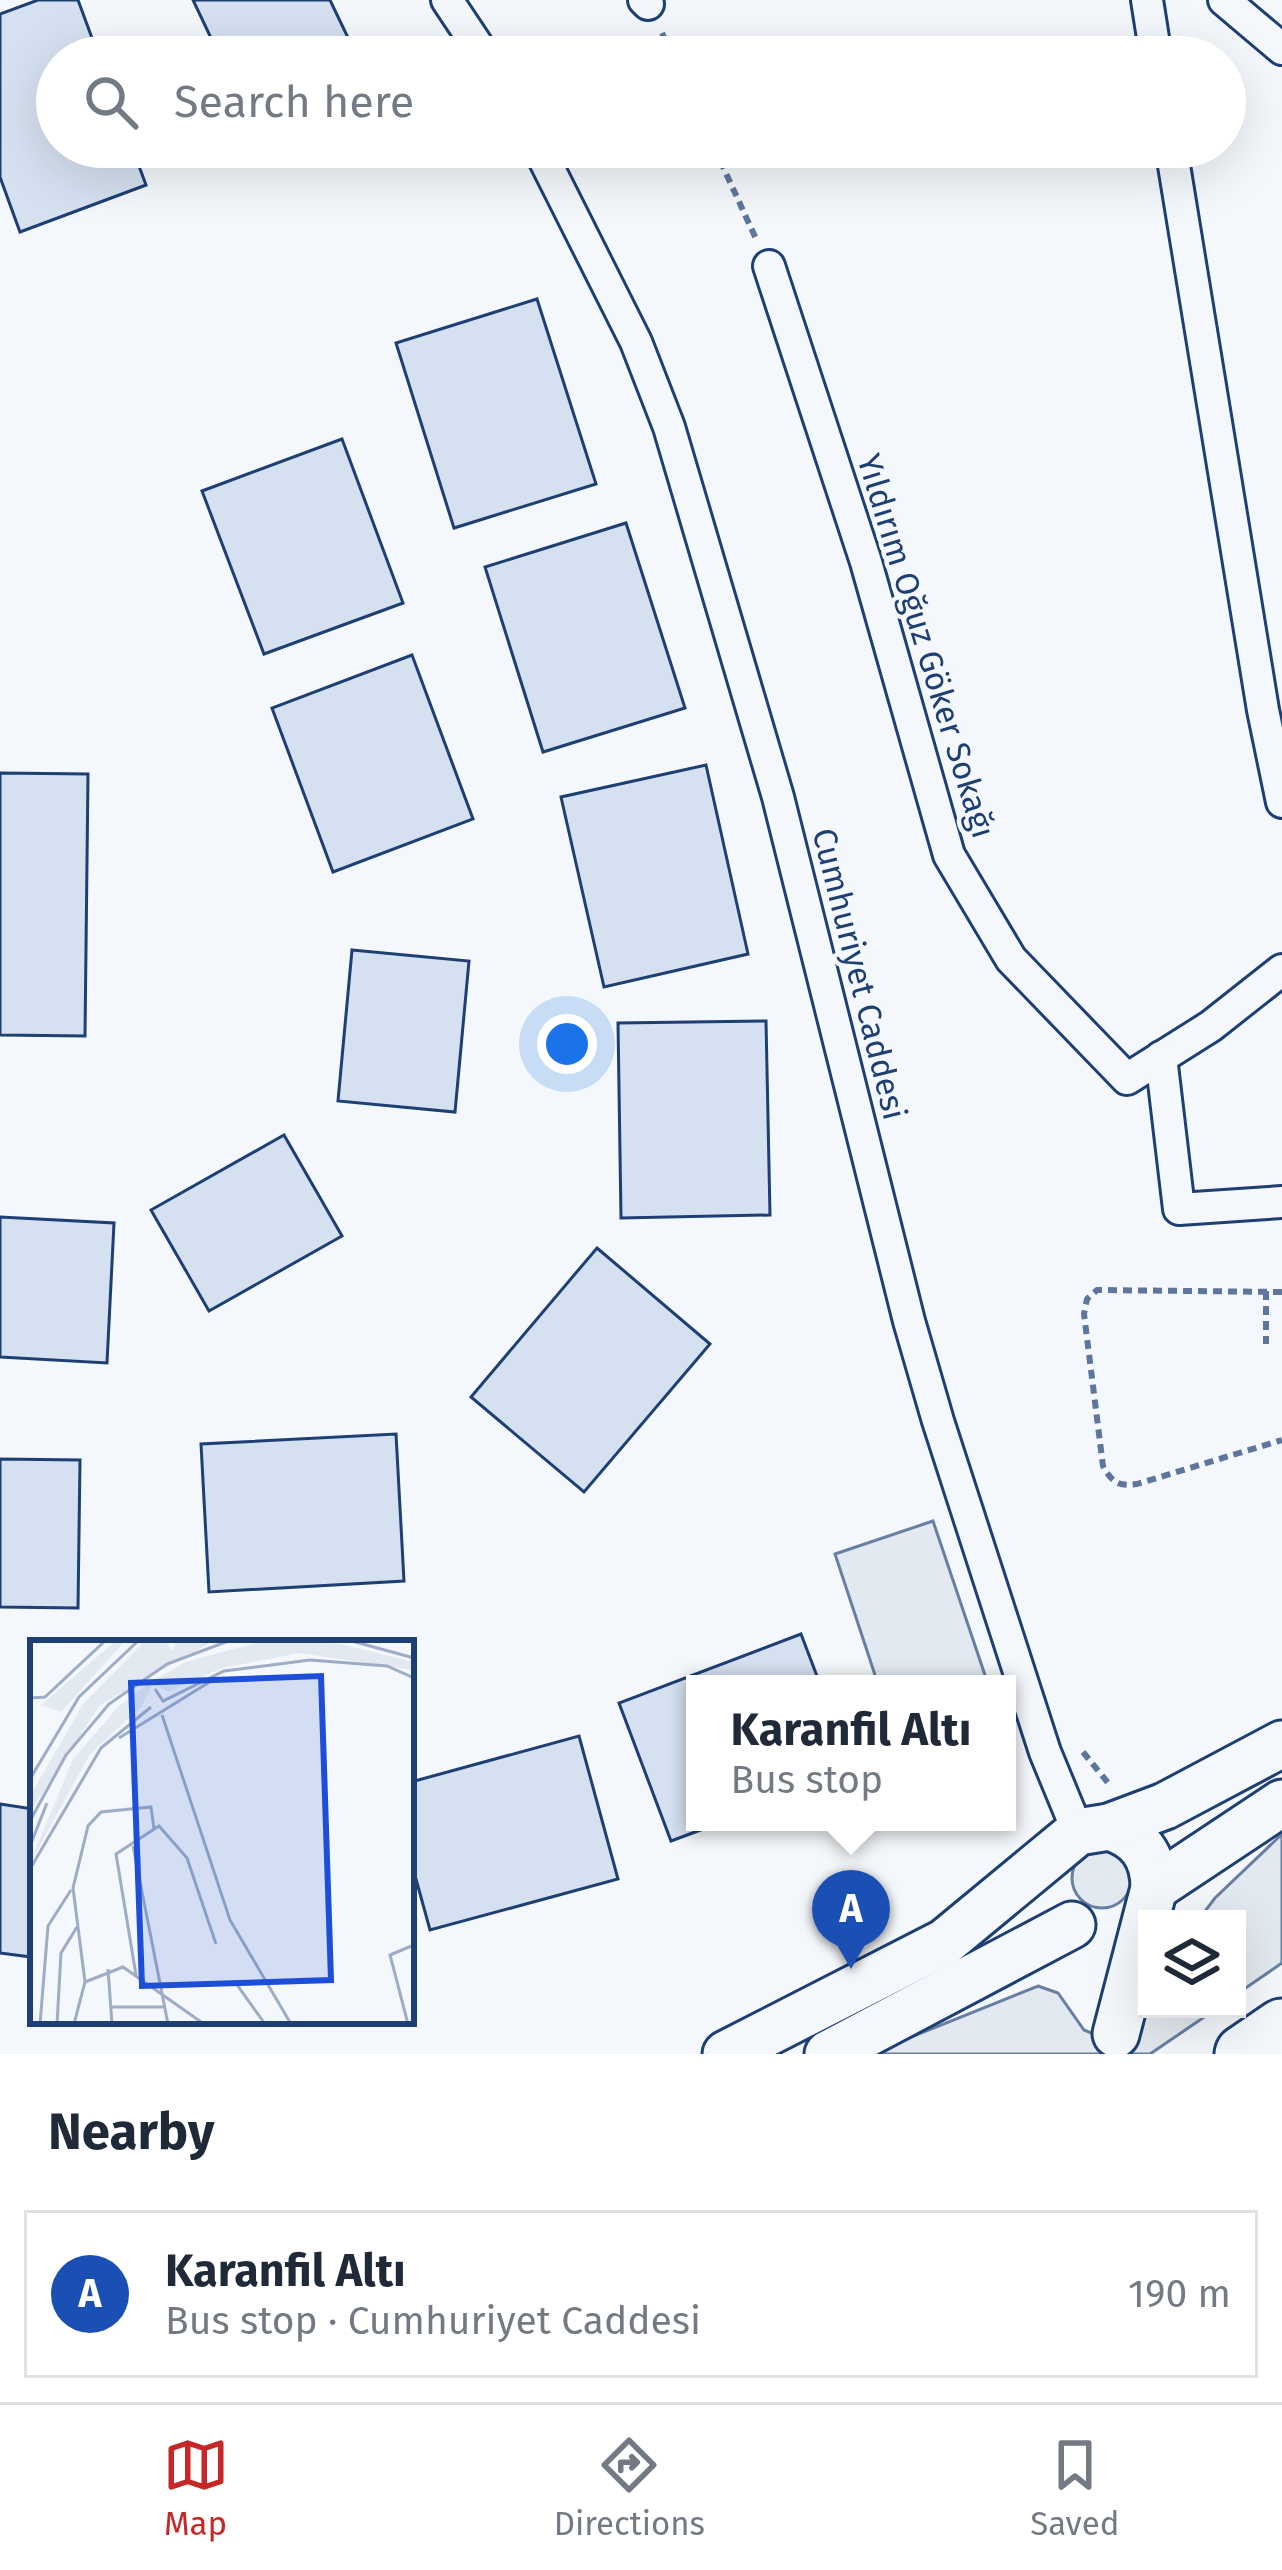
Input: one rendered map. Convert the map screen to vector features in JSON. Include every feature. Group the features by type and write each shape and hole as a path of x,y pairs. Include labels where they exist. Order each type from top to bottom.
{"highway":[{"path":"1244,2054 1282,2028"}],"main road":[{"path":"726,2054 946,1942 1081,1837 1165,1807 1282,1744"},
{"path":"828,2054 1082,1929 1125,1928 1151,1896 1282,1803"},
{"path":"1124,1832 1138,1842 1154,1871 1151,1896 1120,2022 1114,1973 1082,1929 1052,1901 1048,1886 1081,1837 1124,1832"}],"street":[{"path":"447,0 470,36"},
{"path":"1147,0 1153,36"},
{"path":"1224,0 1282,49"},
{"name":"Cumhuriyet Caddesi","path":"549,168 636,342 670,427 778,797 938,1421 1037,1730 1081,1837"},
{"path":"1175,168 1282,802"},
{"name":"Yıldırım Oğuz Göker Sokağı","path":"769,266 866,562 949,855 1011,959 1127,1079 1211,1026 1282,970"},
{"path":"1161,1058 1179,1209 1282,1202"}],"path":[{"path":"724,168 769,266"},
{"path":"1282,1292 1097,1290 1087,1298 1084,1314 1103,1466 1111,1480 1123,1486 1137,1484 1282,1440"},
{"path":"1266,1292 1267,1344"}],"shaded area":[{"path":"933,1521 985,1675 875,1675 835,1554"},
{"path":"1282,1834 1282,1963 1246,1988 1246,1910 1206,1910"},
{"path":"1102,1848 1123,1857 1132,1878 1123,1899 1102,1908 1081,1899 1072,1878 1081,1857"},
{"path":"1038,1986 1058,1993 1084,2030 1132,2050 1144,2018 1203,2018 1150,2054 869,2054"}],"building":[{"path":"38,0 78,0 91,36 36,36 36,168 140,168 146,185 20,232 0,177 0,14"},
{"path":"193,0 330,0 347,36 210,36"},
{"path":"537,299 596,484 454,528 396,343"},
{"path":"342,439 403,603 264,654 202,491"},
{"path":"626,523 685,708 543,752 485,567"},
{"path":"412,655 473,819 333,872 272,708"},
{"path":"706,765 748,954 604,987 561,797"},
{"path":"0,773 88,774 85,1036 0,1035"},
{"path":"352,950 469,961 455,1112 338,1101"},
{"path":"766,1021 770,1215 621,1218 618,1023"},
{"path":"284,1135 342,1236 209,1311 151,1210"},
{"path":"0,1217 114,1223 107,1363 0,1357"},
{"path":"597,1248 710,1344 584,1492 471,1397"},
{"path":"396,1434 404,1581 209,1592 201,1444"},
{"path":"0,1459 80,1460 78,1608 0,1607"},
{"path":"801,1634 817,1675 693,1675"},
{"path":"686,1678 686,1831 698,1831 671,1841 619,1703"},
{"path":"579,1736 618,1879 430,1930 414,1872 414,1781"},
{"path":"0,1804 30,1809 30,1957 0,1953"}],"place":[{"name":"Karanfil Altı","path":"851,1969"}]}
